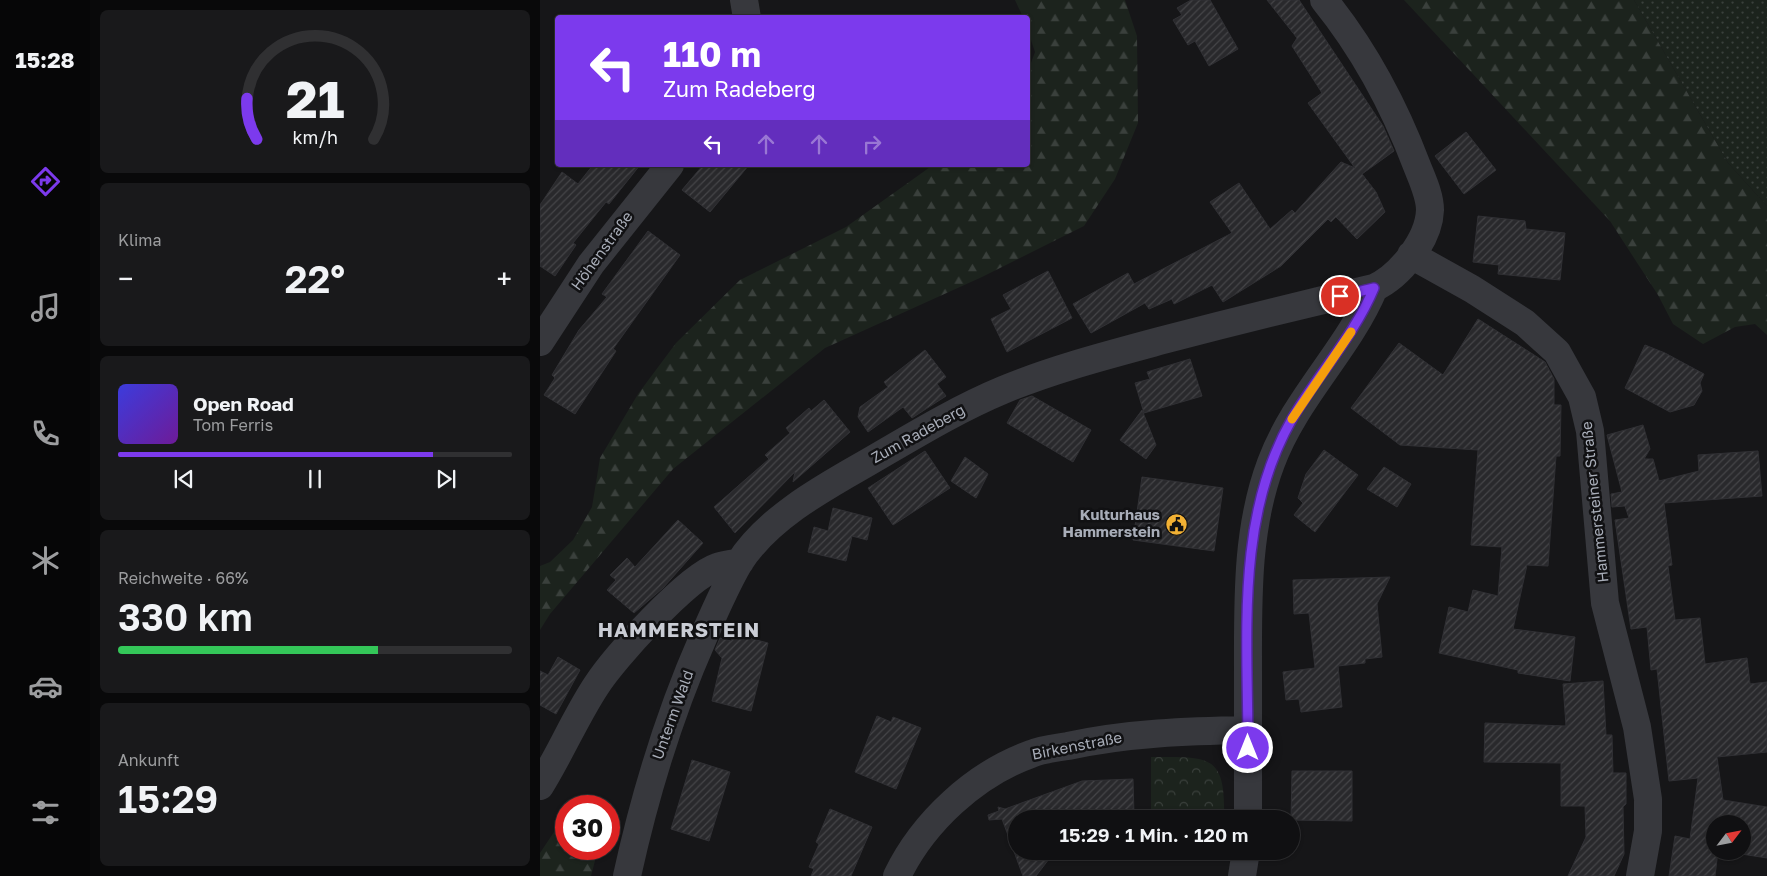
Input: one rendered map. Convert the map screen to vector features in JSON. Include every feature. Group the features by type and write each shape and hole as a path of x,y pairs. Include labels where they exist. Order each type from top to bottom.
{"street":[{"path":"744,0 746,15"},
{"path":"1324,0 1336,15 1384,93 1424,185 1430,210 1424,234 1411,255"},
{"name":"Höhenstraße","path":"540,342 591,264 668,167"},
{"name":"Zum Radeberg","path":"740,562 756,542 780,520 815,495 849,473 962,409 1003,390 1052,371 1136,347 1273,311 1374,288 1384,283 1411,255"},
{"name":"Hammersteiner Straße","path":"1411,255 1472,289 1525,323 1557,352 1582,397 1590,431 1605,603 1637,727 1648,799 1648,831 1640,876"},
{"path":"1248,810 1248,599 1254,526 1261,492 1271,461 1292,418 1364,312 1374,288"},
{"path":"540,786 596,685 623,652 658,613 704,574 717,567 740,562"},
{"name":"Unterm Wald","path":"627,876 661,743 681,687 716,608 740,562"},
{"name":"Birkenstraße","path":"897,876 927,830 960,796 993,771 1032,753 1088,742 1172,731 1248,730"},
{"path":"1242,876 1245,860"}],"green space":[{"path":"1015,0 1125,0 1137,36 1138,123 1115,179 1084,226 982,277 825,348 673,469 550,614 540,630 540,566 550,562 573,540 592,507 600,458 638,394 676,343 740,280 846,227 930,167 1030,167 1030,66 1035,52 1030,37 1030,15 1022,15"},
{"path":"1404,0 1634,0 1728,163 1767,206 1767,335 1755,324 1735,327 1703,344 1673,324 1658,295 1610,221"},
{"path":"1634,0 1767,0 1767,206 1728,163"},
{"path":"1151,757 1200,759 1210,763 1217,770 1222,781 1224,810 1151,810"},
{"path":"555,830 555,860 595,860 591,876 540,876 540,853"}],"building":[{"path":"1191,0 1210,0 1238,49 1209,66 1195,41 1188,45 1173,20 1182,15 1177,8"},
{"path":"1267,0 1299,0 1383,126 1394,151 1362,174 1376,192 1385,212 1357,239 1336,217 1331,222 1328,219 1281,266 1223,302 1212,285 1174,304 1172,299 1149,309 1145,303 1091,333 1073,304 1128,273 1134,284 1232,233 1210,202 1239,183 1270,229 1292,210 1295,213 1341,162 1355,168 1308,103 1322,93 1292,46 1297,38"},
{"path":"1466,132 1496,170 1464,194 1435,156"},
{"path":"591,167 638,167 609,204 606,202 573,243 576,245 555,276 540,266 540,205 562,172 578,184"},
{"path":"701,167 747,167 710,212 682,190"},
{"path":"1478,216 1525,221 1526,229 1565,233 1560,280 1498,274 1499,265 1473,262"},
{"path":"648,231 680,255 613,349 616,351 575,414 544,395 555,378 552,375 579,330 607,297 602,294"},
{"path":"1048,271 1072,318 1007,352 991,319 1011,309 1003,295"},
{"path":"1478,319 1545,362 1554,379 1554,405 1561,405 1560,456 1556,456 1548,566 1527,565 1513,629 1575,637 1570,681 1518,673 1518,670 1439,653 1449,607 1468,612 1473,590 1498,596 1502,547 1471,545 1478,450 1400,445 1351,408 1399,343 1443,375"},
{"path":"1645,345 1665,353 1704,374 1700,383 1702,391 1694,405 1670,412 1625,388"},
{"path":"925,350 946,377 937,384 946,396 912,418 903,407 868,432 858,417 860,407 888,387 884,382"},
{"path":"1190,359 1202,396 1144,413 1135,383 1150,379 1147,372"},
{"path":"1032,396 1091,430 1073,462 1007,423 1020,400"},
{"path":"824,400 850,432 793,482 795,472 735,533 714,507 769,459 765,455 790,433 786,428 809,408 811,411"},
{"path":"1142,410 1156,445 1146,459 1120,440"},
{"path":"1643,425 1650,449 1644,459 1653,459 1659,481 1699,471 1698,455 1758,451 1762,496 1664,503 1672,565 1668,566 1675,620 1700,618 1705,664 1747,658 1750,684 1767,682 1767,752 1717,757 1723,800 1767,807 1767,858 1751,856 1751,815 1706,815 1706,860 1717,860 1715,876 1669,876 1675,836 1690,839 1698,778 1669,781 1657,669 1651,670 1647,627 1631,629 1615,520 1629,518 1625,506 1612,507 1611,494 1622,492 1607,435"},
{"path":"1324,450 1358,475 1315,532 1294,515 1303,503 1298,498 1306,474"},
{"path":"925,451 950,488 893,525 868,488"},
{"path":"965,457 988,474 976,498 951,481"},
{"path":"1384,467 1411,484 1397,507 1367,489"},
{"name":"Kulturhaus Hammerstein","path":"1142,477 1223,488 1214,551 1133,540"},
{"path":"833,508 872,518 867,540 852,536 846,561 808,552 814,527 828,531"},
{"path":"678,520 703,543 663,588 634,613 607,590 616,580 610,575 627,558 635,567"},
{"path":"1390,577 1377,604 1382,657 1365,659 1365,663 1338,666 1342,707 1301,712 1299,699 1286,700 1283,672 1315,668 1309,613 1294,614 1293,580"},
{"path":"733,634 768,643 751,711 712,701 722,658 715,650 720,638 731,641"},
{"path":"558,657 580,670 556,714 540,705 540,671 548,675"},
{"path":"1603,681 1606,735 1612,735 1613,773 1626,773 1626,804 1623,807 1624,854 1614,876 1568,876 1586,837 1585,806 1561,806 1561,763 1484,762 1485,723 1566,726 1563,684"},
{"path":"877,716 891,722 893,717 921,728 896,789 855,772"},
{"path":"692,760 730,772 709,841 671,829"},
{"path":"1292,771 1352,771 1352,821 1300,820 1300,810 1291,810"},
{"path":"1133,779 1134,810 1008,810 1008,835 1002,819 989,820 988,815 999,811 998,807 1005,809 1082,781"},
{"path":"830,809 872,827 851,876 811,876 814,869 809,867 819,844 816,842"},
{"path":"1017,860 1048,860 1036,876 1023,876"}],"slow traffic":[{"path":"1292,419 1351,332"}],"place":[{"name":"Kulturhaus Hammerstein","path":"1176,524"}],"district":[{"name":"HAMMERSTEIN","path":"679,630"}],"route":[{"path":"1248,748 1248,599 1254,526 1261,492 1271,461 1292,418 1364,312 1374,288 1340,296"}]}
